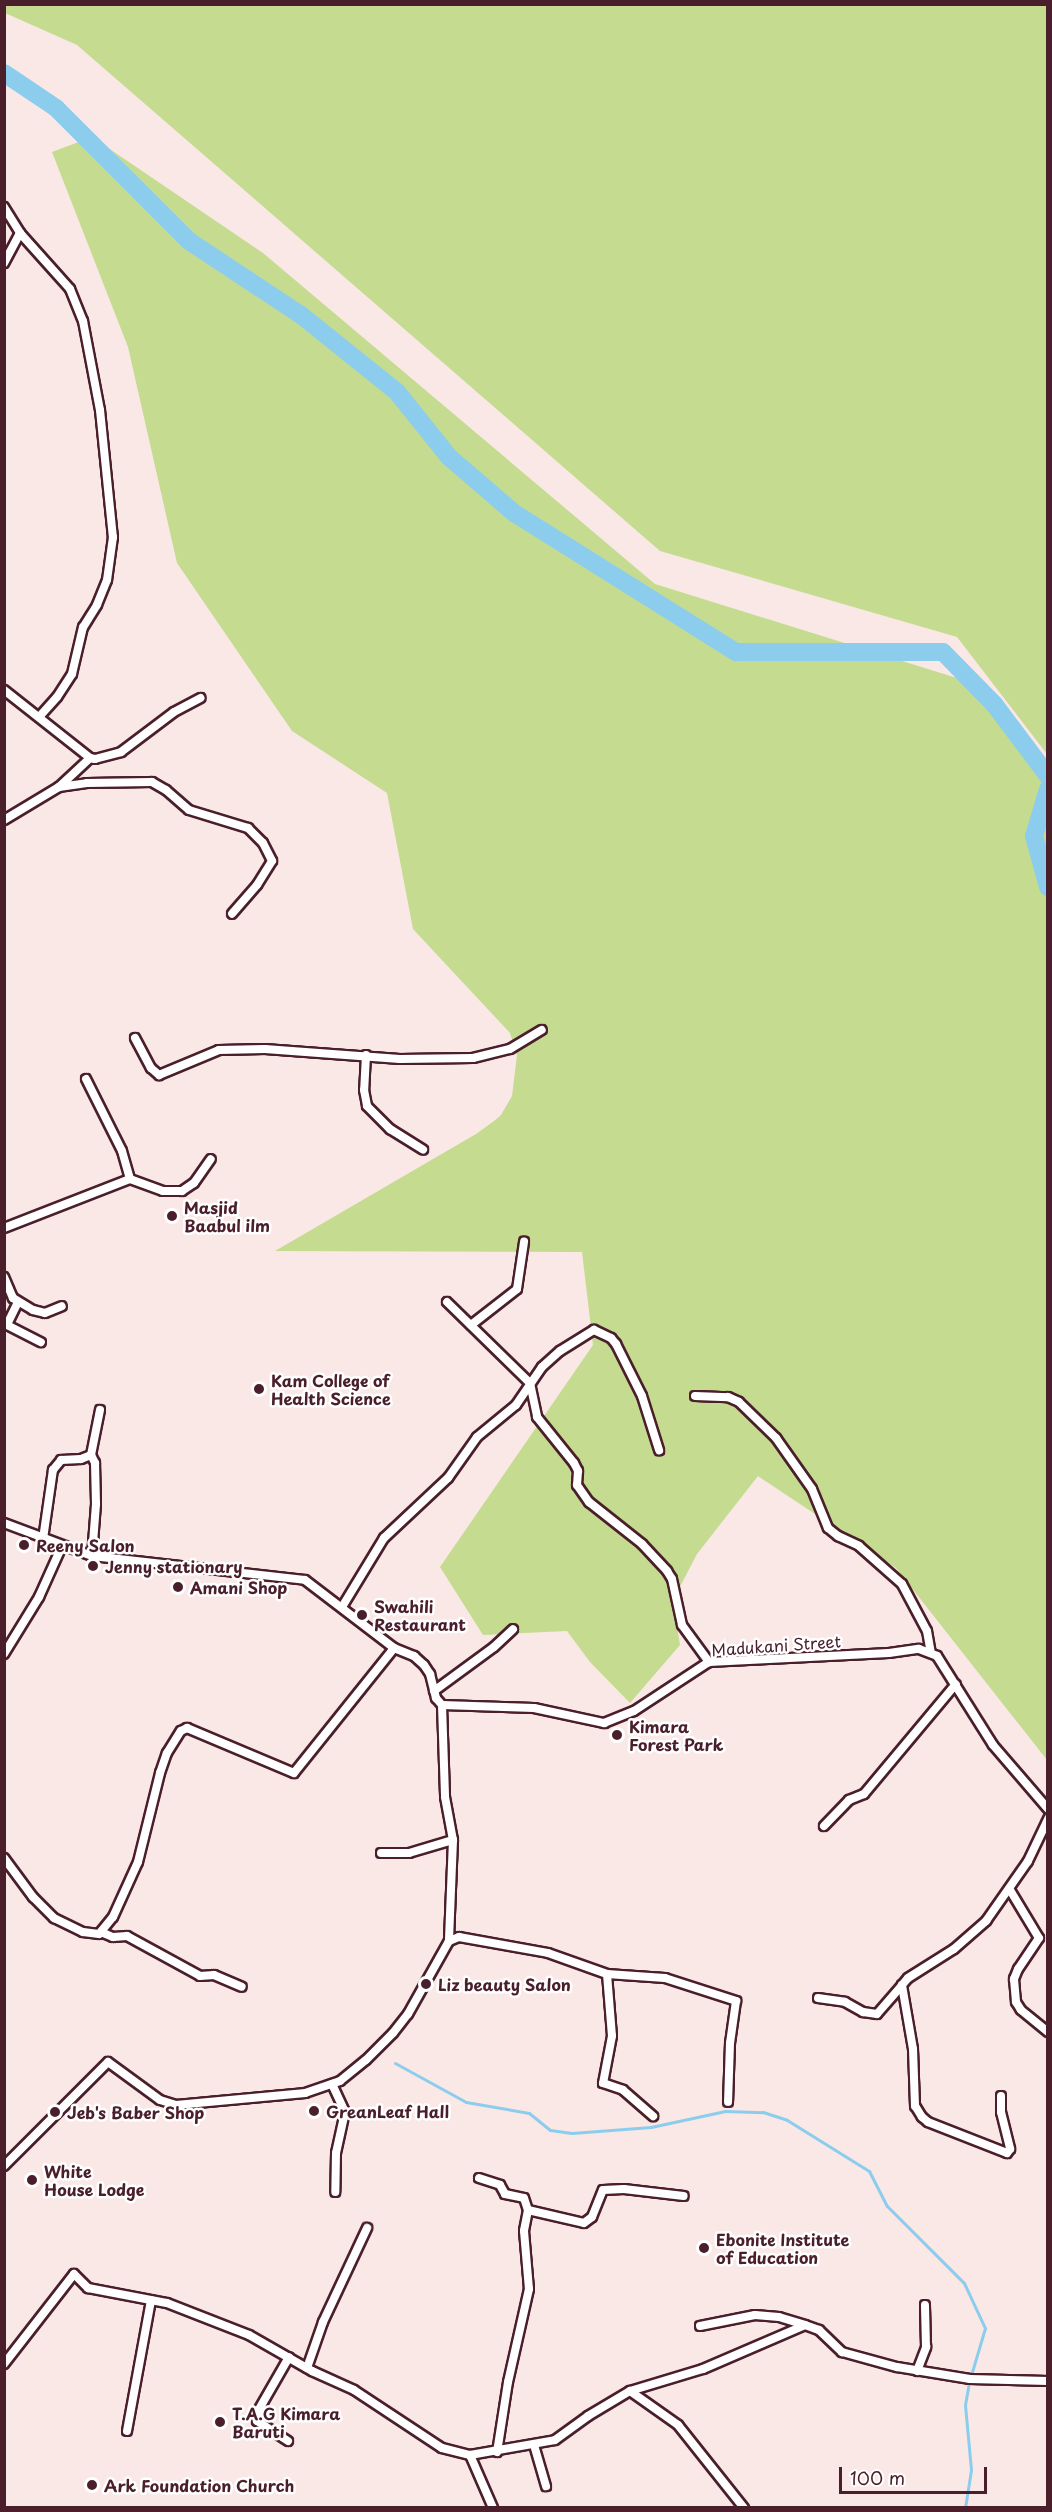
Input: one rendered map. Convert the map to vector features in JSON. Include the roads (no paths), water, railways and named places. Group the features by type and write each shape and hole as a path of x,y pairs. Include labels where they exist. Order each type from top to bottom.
{"street":[{"path":"4,207 20,233 70,289 83,321 100,410 113,537 107,580 97,605 83,627 72,674 57,697 39,716"},
{"path":"4,263 20,233"},
{"path":"4,690 90,758 107,758 121,752 174,712 200,698"},
{"path":"4,820 59,787 90,758"},
{"path":"59,787 87,783 147,781 159,785 189,810 248,828 263,843 272,861 257,885 232,914"},
{"path":"135,1038 151,1068 159,1075 219,1050 265,1049 400,1059 473,1058 510,1049 542,1030"},
{"path":"366,1055 364,1090 367,1106 390,1129 423,1150"},
{"path":"86,1079 127,1163 130,1179"},
{"path":"4,1228 130,1179 175,1193 194,1183 211,1159"},
{"path":"471,1325 517,1289 524,1242"},
{"path":"4,1277 13,1298 33,1310 45,1313 62,1306"},
{"path":"18,1302 7,1325 41,1342"},
{"path":"447,1302 488,1345 530,1383 537,1417 576,1467 581,1492 595,1509 642,1544 667,1571 672,1579 682,1625 710,1662"},
{"path":"342,1607 384,1539 448,1478 477,1437 510,1410 530,1383 560,1351 594,1330 603,1333 616,1344 634,1378 649,1415 659,1450"},
{"path":"695,1396 728,1397 740,1402 776,1438 812,1489 828,1528 838,1536 860,1546 902,1584 927,1631 931,1653 937,1656 956,1684 993,1745 1047,1809"},
{"path":"92,1556 96,1504 95,1463 91,1455 100,1410"},
{"path":"43,1539 51,1479 56,1465 61,1460 81,1460 91,1455"},
{"path":"4,1523 92,1556 297,1577 314,1585 394,1648 414,1656 424,1665 442,1706 445,1797 453,1840 449,1941 408,2014 393,2033 352,2072 332,2084 305,2093 176,2105 160,2100 108,2061 4,2166"},
{"path":"4,1654 39,1597 62,1546"},
{"path":"434,1691 513,1629"},
{"path":"4,1858 33,1897 54,1917 83,1932 96,1935 114,1917 138,1862 160,1773 167,1753 181,1731 187,1728 294,1773 394,1648"},
{"name":"Madukani Street","path":"442,1706 534,1708 604,1723 634,1711 710,1662 889,1653 919,1649 931,1653"},
{"path":"824,1826 849,1800 864,1794 956,1684"},
{"path":"818,1998 845,2002 863,2012 877,2014 908,1978 973,1934 1010,1890 1028,1861 1047,1819"},
{"path":"381,1853 409,1853 453,1840"},
{"path":"1010,1890 1039,1938 1014,1979 1016,2002 1021,2010 1047,2032"},
{"path":"101,1932 113,1937 127,1936 200,1976 214,1975 242,1988"},
{"path":"449,1941 459,1937 548,1953 607,1974 665,1977 736,2001 730,2043 728,2102"},
{"path":"607,1974 612,2036 603,2083 623,2090 653,2116"},
{"path":"903,1985 913,2049 915,2106 922,2117 928,2122 1007,2153 1010,2149 1001,2112 1001,2096"},
{"path":"332,2084 345,2112 336,2153 335,2192"},
{"path":"479,2178 500,2185 505,2194 524,2198 528,2210 524,2231 530,2289 508,2382 497,2452"},
{"path":"528,2210 584,2223 592,2217 603,2190 624,2189 684,2196"},
{"path":"307,2368 323,2322 367,2228"},
{"path":"4,2364 74,2274 88,2288 151,2300 230,2326 270,2345 307,2368 354,2390 442,2448 470,2455 555,2440 588,2416 630,2391 703,2369 805,2325"},
{"path":"127,2431 151,2300"},
{"path":"917,2371 926,2347 925,2305"},
{"path":"700,2326 755,2315 778,2317 819,2330 842,2352 917,2371 990,2380 1047,2381"},
{"path":"288,2441 258,2421 258,2411 289,2357"},
{"path":"630,2391 678,2425 744,2508"},
{"path":"534,2445 546,2486"},
{"path":"470,2455 493,2508"}],"waterway":[{"path":"4,73 56,108 189,241 301,315 397,392 449,457 514,513 736,652 943,652 994,704 1048,776"},
{"path":"1048,789 1034,836 1048,887"},
{"path":"395,2063 466,2102 529,2113 550,2130 572,2133 651,2127 725,2111 763,2112 787,2120 869,2171 887,2206 964,2283 985,2328 969,2382 965,2405 971,2470 965,2508"}],"place":[{"name":"Masjid Baabul ilm","path":"172,1216"},
{"name":"Kam College of Health Science","path":"259,1389"},
{"name":"Reeny Salon","path":"24,1545"},
{"name":"Jenny stationary","path":"93,1566"},
{"name":"Amani Shop","path":"178,1587"},
{"name":"Swahili Restaurant","path":"362,1615"},
{"name":"Kimara Forest Park","path":"617,1735"},
{"name":"Liz beauty Salon","path":"426,1984"},
{"name":"GreanLeaf Hall","path":"314,2111"},
{"name":"Jeb's Baber Shop","path":"55,2112"},
{"name":"White House Lodge","path":"32,2180"},
{"name":"Ebonite Institute of Education","path":"704,2248"},
{"name":"T.A.G Kimara Baruti","path":"220,2422"},
{"name":"Ark Foundation Church","path":"92,2485"}]}
